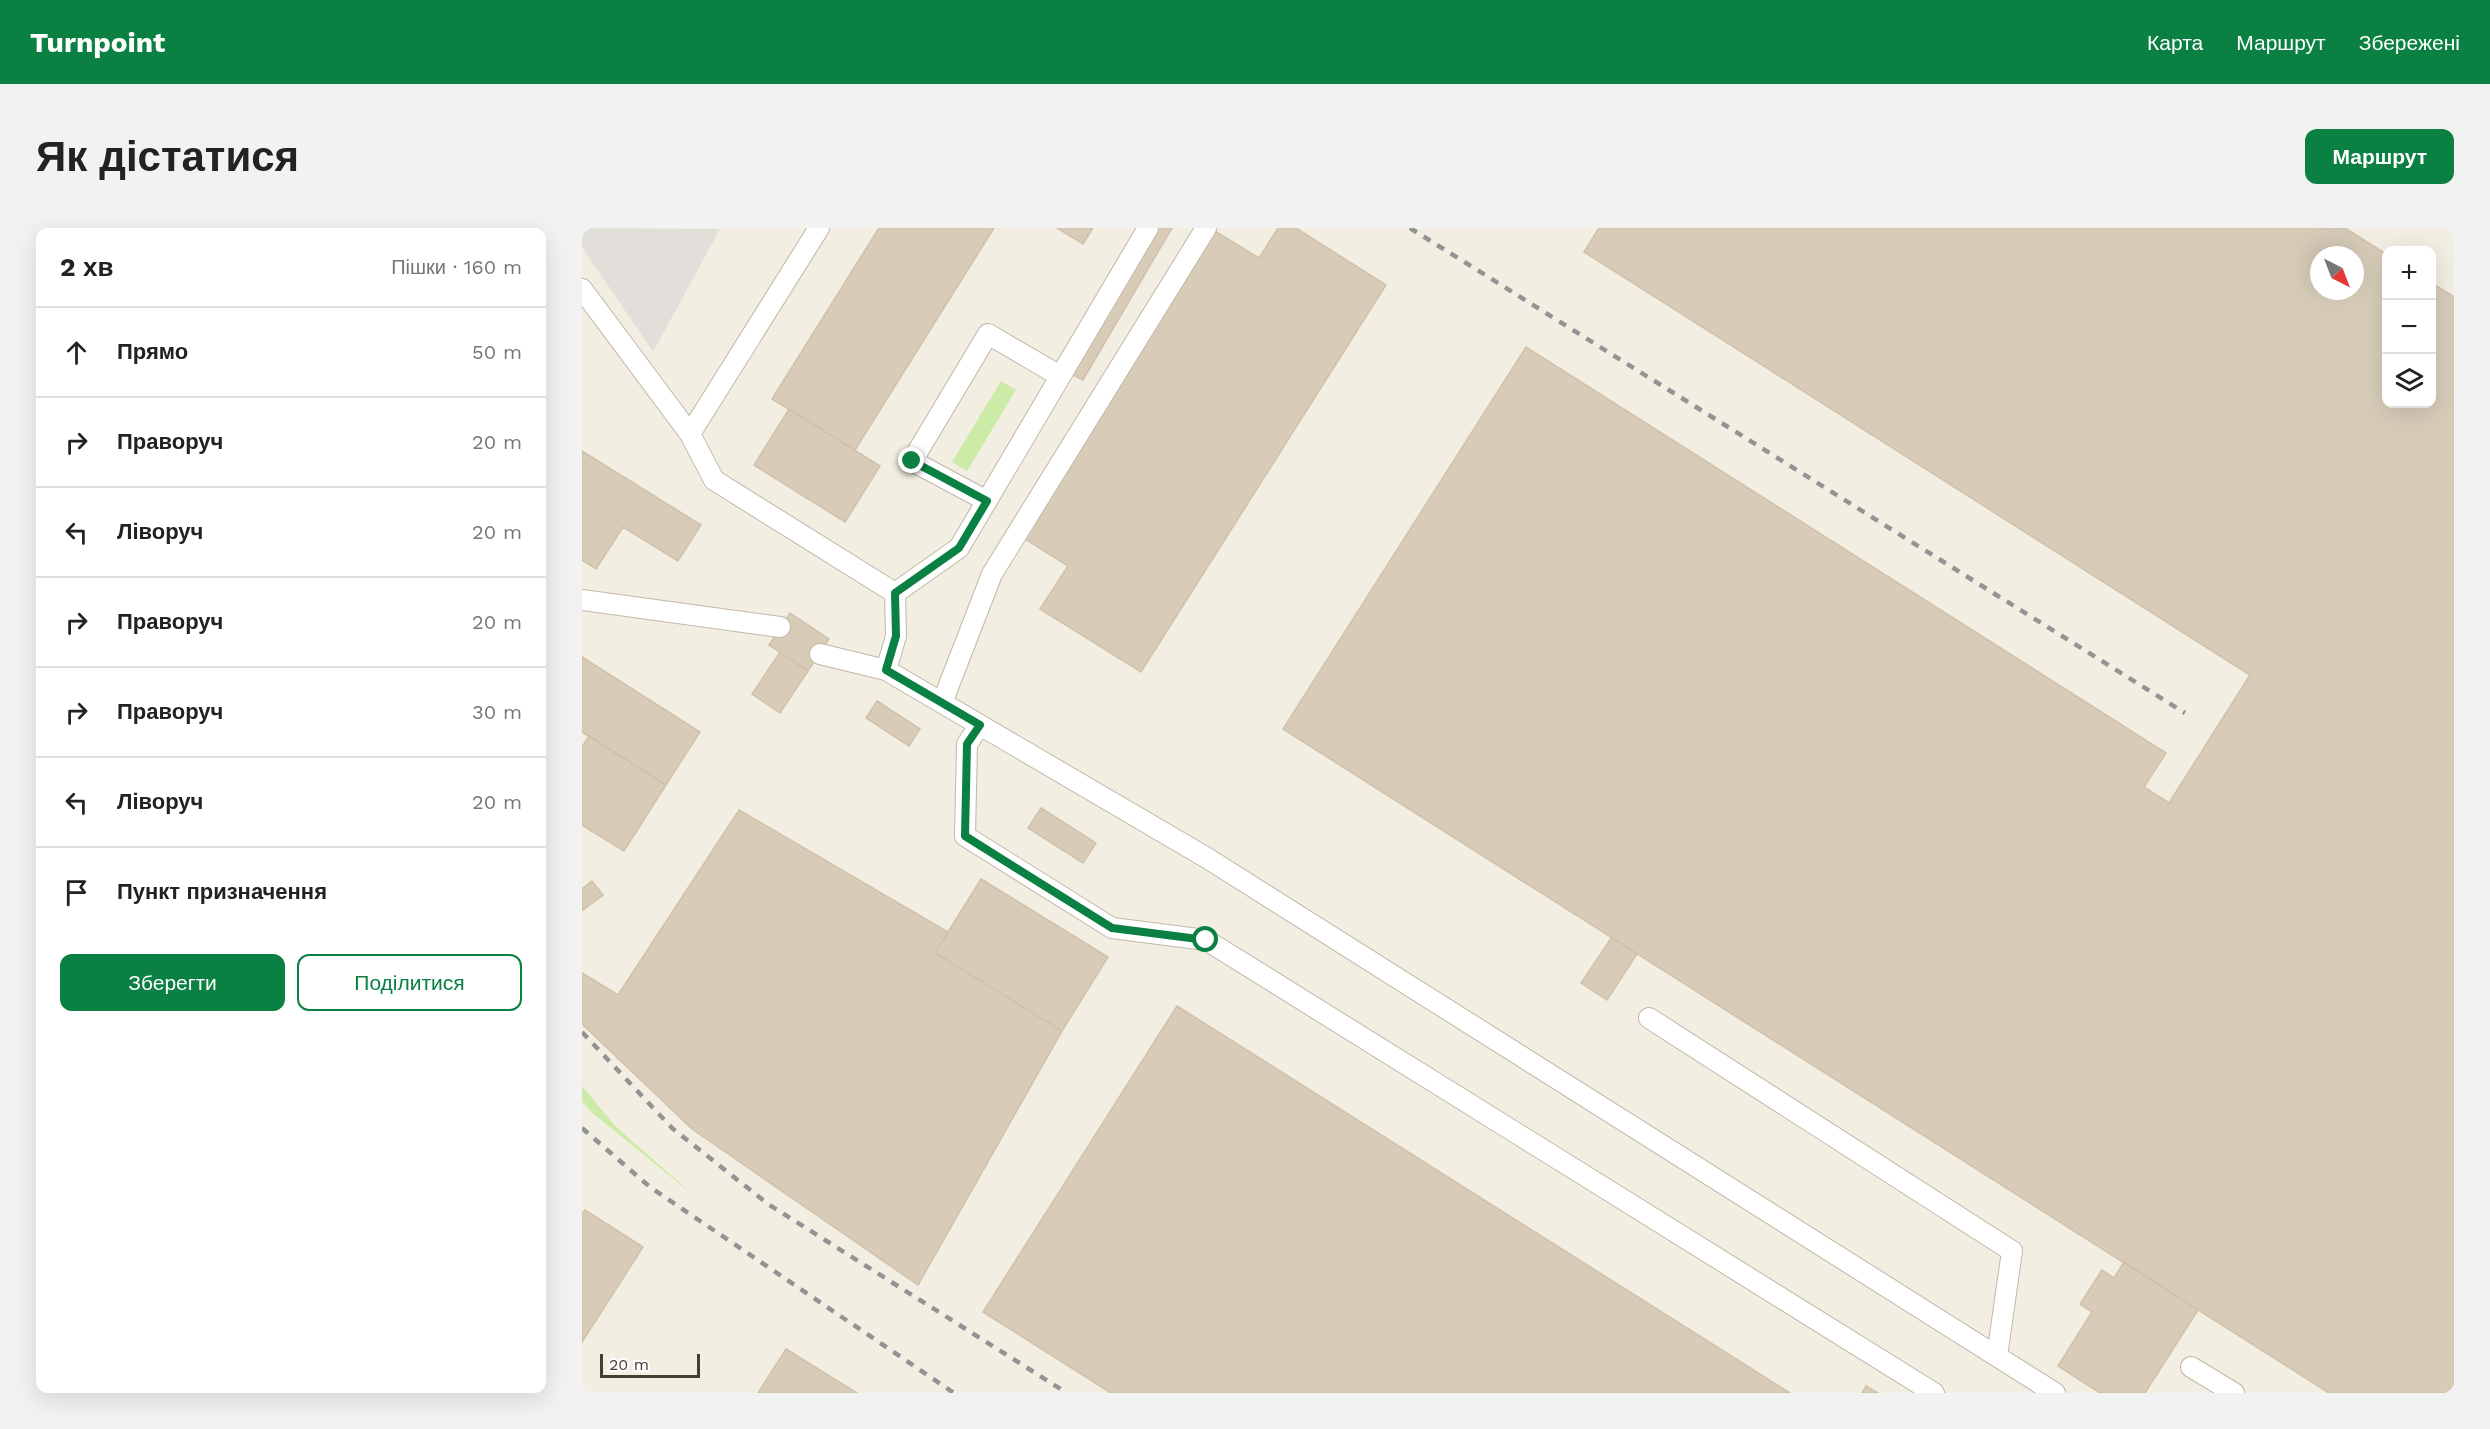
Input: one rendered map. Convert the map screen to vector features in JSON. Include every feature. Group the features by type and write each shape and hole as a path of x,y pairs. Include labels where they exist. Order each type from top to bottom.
{"lane":[{"path":"690,434 819,228"},
{"path":"895,593 959,548 1148,228"},
{"path":"942,703 992,574 1206,228"},
{"path":"582,289 690,434 714,480 895,593"},
{"path":"987,501 912,461 988,334 1060,376"},
{"path":"886,670 896,636 895,593"},
{"path":"582,600 780,627"},
{"path":"820,654 886,670 1207,858 2055,1393"},
{"path":"980,725 967,744 965,836 1112,928 1206,940 1934,1393"},
{"path":"1649,1018 2012,1251 1997,1356"},
{"path":"2191,1367 2234,1393"}],"green space":[{"path":"1001,381 1016,390 967,471 952,462"},
{"path":"582,1086 615,1126 697,1198 595,1115 582,1102"}],"shaded area":[{"path":"582,228 720,229 653,352 582,247"}],"building":[{"path":"879,228 994,228 855,450 772,399"},
{"path":"1057,228 1093,228 1083,244"},
{"path":"1154,228 1172,228 1083,380 1069,373"},
{"path":"1278,228 1296,228 1386,285 1141,672 1040,609 1068,566 1022,537 1215,231 1259,258"},
{"path":"1599,228 2345,228 2382,251 2382,408 2436,408 2436,286 2454,297 2454,1393 2329,1393 1283,729 1526,347 2166,753 2144,787 2169,803 2250,675 1584,252"},
{"path":"789,409 880,466 845,522 754,465"},
{"path":"582,451 701,525 678,561 623,527 596,569 582,560"},
{"path":"790,613 829,639 808,671 769,645"},
{"path":"780,652 808,671 780,713 752,694"},
{"path":"582,657 700,732 666,785 582,732"},
{"path":"877,701 920,729 909,746 866,718"},
{"path":"589,736 666,785 624,851 582,825 582,747"},
{"path":"1041,808 1096,843 1083,863 1028,828"},
{"path":"739,810 948,932 935,953 1062,1031 918,1285 692,1129 582,1024 582,973 618,995"},
{"path":"981,879 1108,957 1062,1031 935,953"},
{"path":"592,881 603,895 583,910 582,889"},
{"path":"1612,937 1637,954 1607,1000 1581,983"},
{"path":"1177,1006 1790,1393 1111,1393 983,1312"},
{"path":"585,1210 643,1247 582,1342 582,1214"},
{"path":"2124,1262 2198,1310 2145,1393 2100,1393 2058,1366 2092,1312 2080,1304 2102,1270 2114,1278"},
{"path":"786,1349 857,1393 758,1393"},
{"path":"1866,1386 1878,1393 1862,1393"}],"railway":[{"path":"1410,228 2185,713"},
{"path":"582,1032 672,1128 768,1204 1067,1393"},
{"path":"582,1128 650,1187 954,1393"}],"route":[{"path":"912,461 987,501 959,548 895,593 896,636 886,670 980,725 967,744 965,836 1112,928 1206,940"}]}
